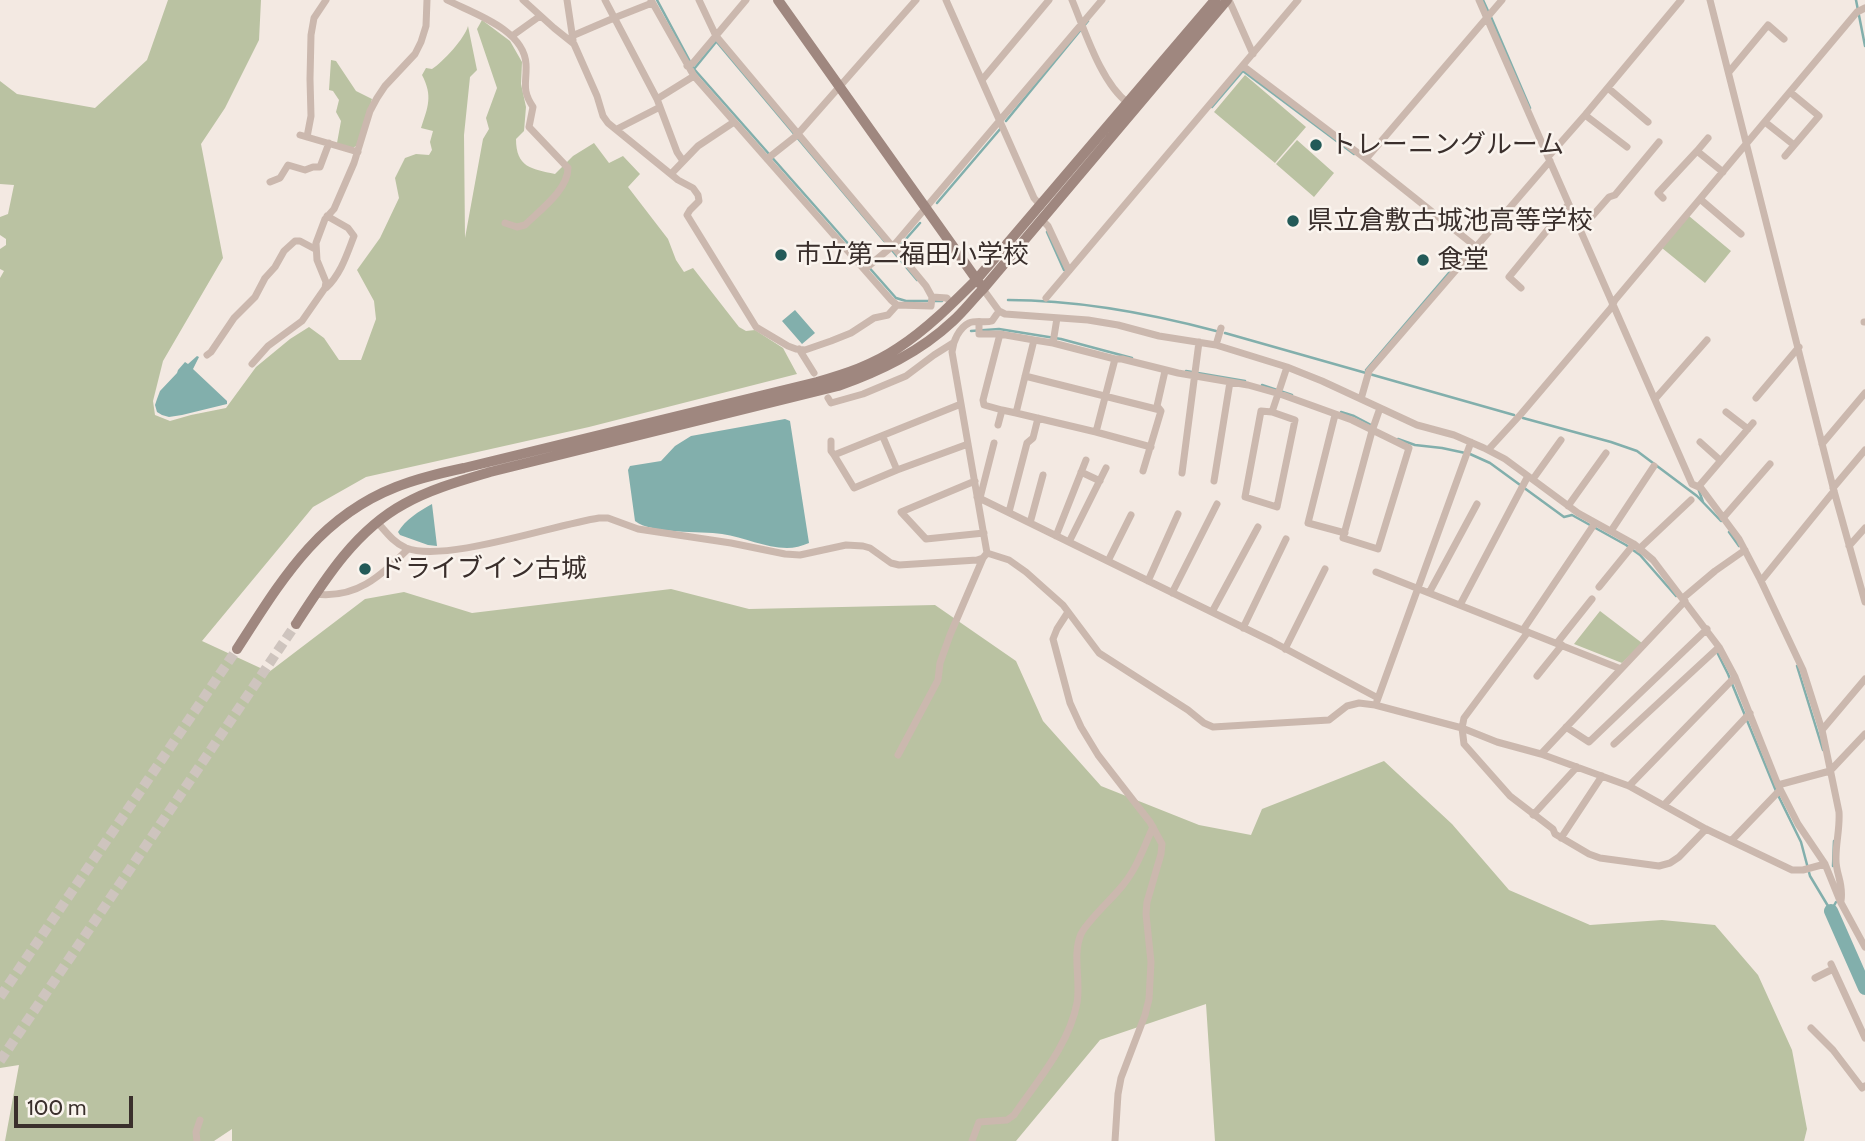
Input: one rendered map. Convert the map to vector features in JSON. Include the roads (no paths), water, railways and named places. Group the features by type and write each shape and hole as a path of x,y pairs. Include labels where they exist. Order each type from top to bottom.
{"street":[{"path":"326,0 314,18 311,35 311,116 304,136 358,152"},
{"path":"325,288 326,282 317,260 316,243 358,152 377,97 415,54 421,42 426,26 427,0"},
{"path":"447,0 477,13 512,36 524,54 526,63 526,97 533,107 529,127 568,168 568,176 562,188 525,225 517,227 505,223"},
{"path":"523,0 573,40"},
{"path":"567,0 573,40 603,116 678,180 690,185 698,195 699,201 687,215 756,327 788,346 805,350 851,333 873,318 888,315 897,305"},
{"path":"605,0 658,103 683,161"},
{"path":"573,40 652,2 694,76 867,267 891,300 897,305 931,306 932,300 926,285 714,38 699,0"},
{"path":"690,65 746,0"},
{"path":"778,0 999,311 1014,316 1088,320 1216,345 1322,380 1417,425 1454,435 1505,459 1594,525 1611,531 1653,560 1717,649 1733,680 1778,790 1825,864 1840,901 1865,947"},
{"path":"769,157 796,136 916,0"},
{"path":"946,0 999,123 1034,198 1041,206"},
{"path":"982,80 1049,0"},
{"path":"1072,0 1113,90 1128,103"},
{"path":"867,267 893,248 1083,27 1102,0"},
{"path":"237,649 269,599 317,538 355,508 393,488 410,481 778,392 846,373 896,349 952,305 976,279 1215,0"},
{"path":"296,624 344,555 378,523 401,506 446,485 810,394 888,366 933,338 983,289 1228,0 1251,56"},
{"path":"1046,298 1245,67 1251,56 1298,0"},
{"path":"1479,0 1489,15 1568,205 1582,228 1692,484 1697,486 1723,517 1745,550 1803,670 1822,730 1839,813 1836,867 1843,889 1840,901"},
{"path":"1366,159 1502,0"},
{"path":"1362,399 1368,374 1681,0"},
{"path":"1710,0 1797,349 1864,596"},
{"path":"1488,450 1860,10"},
{"path":"512,36 540,16"},
{"path":"1728,72 1768,25 1784,38"},
{"path":"1245,67 1475,246"},
{"path":"617,129 694,76"},
{"path":"1608,88 1648,122"},
{"path":"1785,156 1819,116 1790,92"},
{"path":"1585,115 1627,147"},
{"path":"671,174 698,146 734,122"},
{"path":"1765,122 1794,145"},
{"path":"1663,198 1658,193 1708,138"},
{"path":"1582,228 1609,197 1615,195 1659,142"},
{"path":"270,182 280,178 289,166 305,170 320,167 329,144"},
{"path":"1697,151 1723,172"},
{"path":"1700,199 1741,234"},
{"path":"1521,288 1509,277 1568,205"},
{"path":"252,365 268,346 302,321 333,281 346,259 354,236 348,228 327,216"},
{"path":"1042,220 1048,226 1069,271"},
{"path":"206,355 211,352 234,318 256,297 265,278 284,251 295,241 315,249"},
{"path":"932,300 947,298 952,305"},
{"path":"979,328 992,321 999,311"},
{"path":"1054,340 1057,318"},
{"path":"898,755 938,680 940,663 950,635 985,556 979,497 952,352 956,336 968,323 979,328"},
{"path":"979,328 979,334 1054,340 1165,371 1195,374 1280,392 1373,428 1409,447 1378,549 1343,538 1373,428 1380,408"},
{"path":"1216,345 1221,328"},
{"path":"1000,334 984,405 1151,447"},
{"path":"1016,413 1034,340"},
{"path":"1656,397 1707,340"},
{"path":"1182,473 1199,342"},
{"path":"828,398 831,403 863,394 906,376 953,343"},
{"path":"799,349 814,373"},
{"path":"1756,398 1797,349"},
{"path":"1096,432 1115,359"},
{"path":"1272,412 1287,368"},
{"path":"1143,471 1160,410 1157,406 1165,371"},
{"path":"1025,376 1160,410"},
{"path":"1214,481 1230,382"},
{"path":"1822,444 1865,393"},
{"path":"834,455 961,404"},
{"path":"998,425 1002,410"},
{"path":"1261,411 1272,412 1295,420 1277,507 1245,498 1261,411"},
{"path":"1697,486 1750,426 1726,412"},
{"path":"1335,415 1308,523 1345,533"},
{"path":"1009,512 1027,443 1033,438 1038,418"},
{"path":"1510,426 1519,434"},
{"path":"883,437 897,470"},
{"path":"1460,605 1523,486 1561,440"},
{"path":"831,441 831,451 854,488 968,444"},
{"path":"1376,701 1471,442"},
{"path":"1700,442 1720,460"},
{"path":"979,497 993,443"},
{"path":"1760,579 1865,450"},
{"path":"1569,506 1606,453"},
{"path":"1056,536 1086,460"},
{"path":"1723,517 1770,464"},
{"path":"1611,531 1654,466"},
{"path":"1069,542 1106,468"},
{"path":"1081,472 1100,481"},
{"path":"1030,523 1043,475"},
{"path":"975,481 901,512 926,539 984,533"},
{"path":"979,497 1285,649 1376,701 1541,754 1629,786 1706,829 1791,870 1825,864"},
{"path":"1599,587 1634,547 1691,500"},
{"path":"1172,593 1217,504"},
{"path":"1429,593 1477,504"},
{"path":"1148,581 1178,514"},
{"path":"1108,561 1131,515"},
{"path":"378,523 397,544 408,549 436,552 608,518 638,528 785,554 800,555 846,545 870,548 899,565 977,560 985,556 1009,560 1026,572 1068,612 1099,653 1213,727 1329,720 1347,706 1376,701"},
{"path":"1594,525 1526,631 1464,718 1464,744 1510,796 1533,816 1561,838 1600,858 1659,866 1670,863 1706,829"},
{"path":"1212,612 1258,527"},
{"path":"1849,547 1865,528"},
{"path":"1243,628 1286,540"},
{"path":"315,594 337,595 358,588 379,577 408,549"},
{"path":"1541,754 1683,601 1715,571 1745,550"},
{"path":"1285,649 1325,569"},
{"path":"1376,572 1622,668"},
{"path":"1537,676 1592,598"},
{"path":"1068,612 1056,629 1053,639 1070,703 1098,755 1140,807 1162,844 1147,902 1151,962 1149,999 1121,1078 1115,1141"},
{"path":"1566,727 1589,742 1705,630"},
{"path":"1614,744 1717,649"},
{"path":"1629,786 1733,680"},
{"path":"1822,730 1865,680"},
{"path":"1664,805 1747,715"},
{"path":"1731,841 1778,790 1830,771 1865,734"},
{"path":"1533,816 1577,767"},
{"path":"1561,838 1602,776"},
{"path":"972,1141 979,1122 1007,1120 1014,1115 1071,1026 1077,1001 1077,945 1082,930 1125,884 1153,827"},
{"path":"1815,978 1832,966 1865,1038"},
{"path":"1811,1028 1833,1050 1862,1088 1865,1086"},
{"path":"197,1141 196,1132 200,1120"}],"water":[{"path":"795,310 815,333 802,344 782,321"},
{"path":"199,357 193,369 227,404 169,417 157,412 155,405 160,391 185,362 188,364"},
{"path":"785,419 790,421 809,543 792,548 779,548 722,534 652,528 635,521 628,470 630,466 661,461 675,446 691,436"},
{"path":"432,504 437,546 400,535 398,532 404,524"}],"waterway":[{"path":"657,0 694,69 896,298 906,301 942,301"},
{"path":"1483,0 1488,11"},
{"path":"1856,0 1865,46"},
{"path":"1491,17 1530,108"},
{"path":"1006,121 1088,21"},
{"path":"716,41 917,280"},
{"path":"694,69 716,42"},
{"path":"1243,71 1354,154"},
{"path":"1212,107 1242,72"},
{"path":"937,203 1001,128"},
{"path":"898,248 920,223"},
{"path":"1047,232 1064,270"},
{"path":"1366,370 1471,247"},
{"path":"1008,300 1060,302 1113,309 1216,331"},
{"path":"971,331 999,329 1061,339 1132,358"},
{"path":"1225,333 1514,415"},
{"path":"1186,371 1245,381"},
{"path":"1262,385 1292,395"},
{"path":"1341,412 1373,426"},
{"path":"1523,418 1637,451 1697,496 1721,521"},
{"path":"1398,439 1415,445 1470,454 1490,463 1564,517 1572,515 1640,555 1676,596"},
{"path":"1698,488 1703,502"},
{"path":"1729,532 1739,546"},
{"path":"1717,652 1776,791 1801,842 1810,876 1831,911"},
{"path":"1797,666 1823,750"},
{"path":"1833,866 1834,841"},
{"path":"1831,911 1836,902"},
{"path":"1831,911 1865,988"}],"tunnel":[{"path":"0,1061 296,624"},
{"path":"0,997 237,649"}],"place":[{"name":"トレーニングルーム","path":"1316,145"},
{"name":"県立倉敷古城池高等学校","path":"1293,221"},
{"name":"市立第二福田小学校","path":"781,255"},
{"name":"食堂","path":"1423,260"},
{"name":"ドライブイン古城","path":"365,569"}]}
